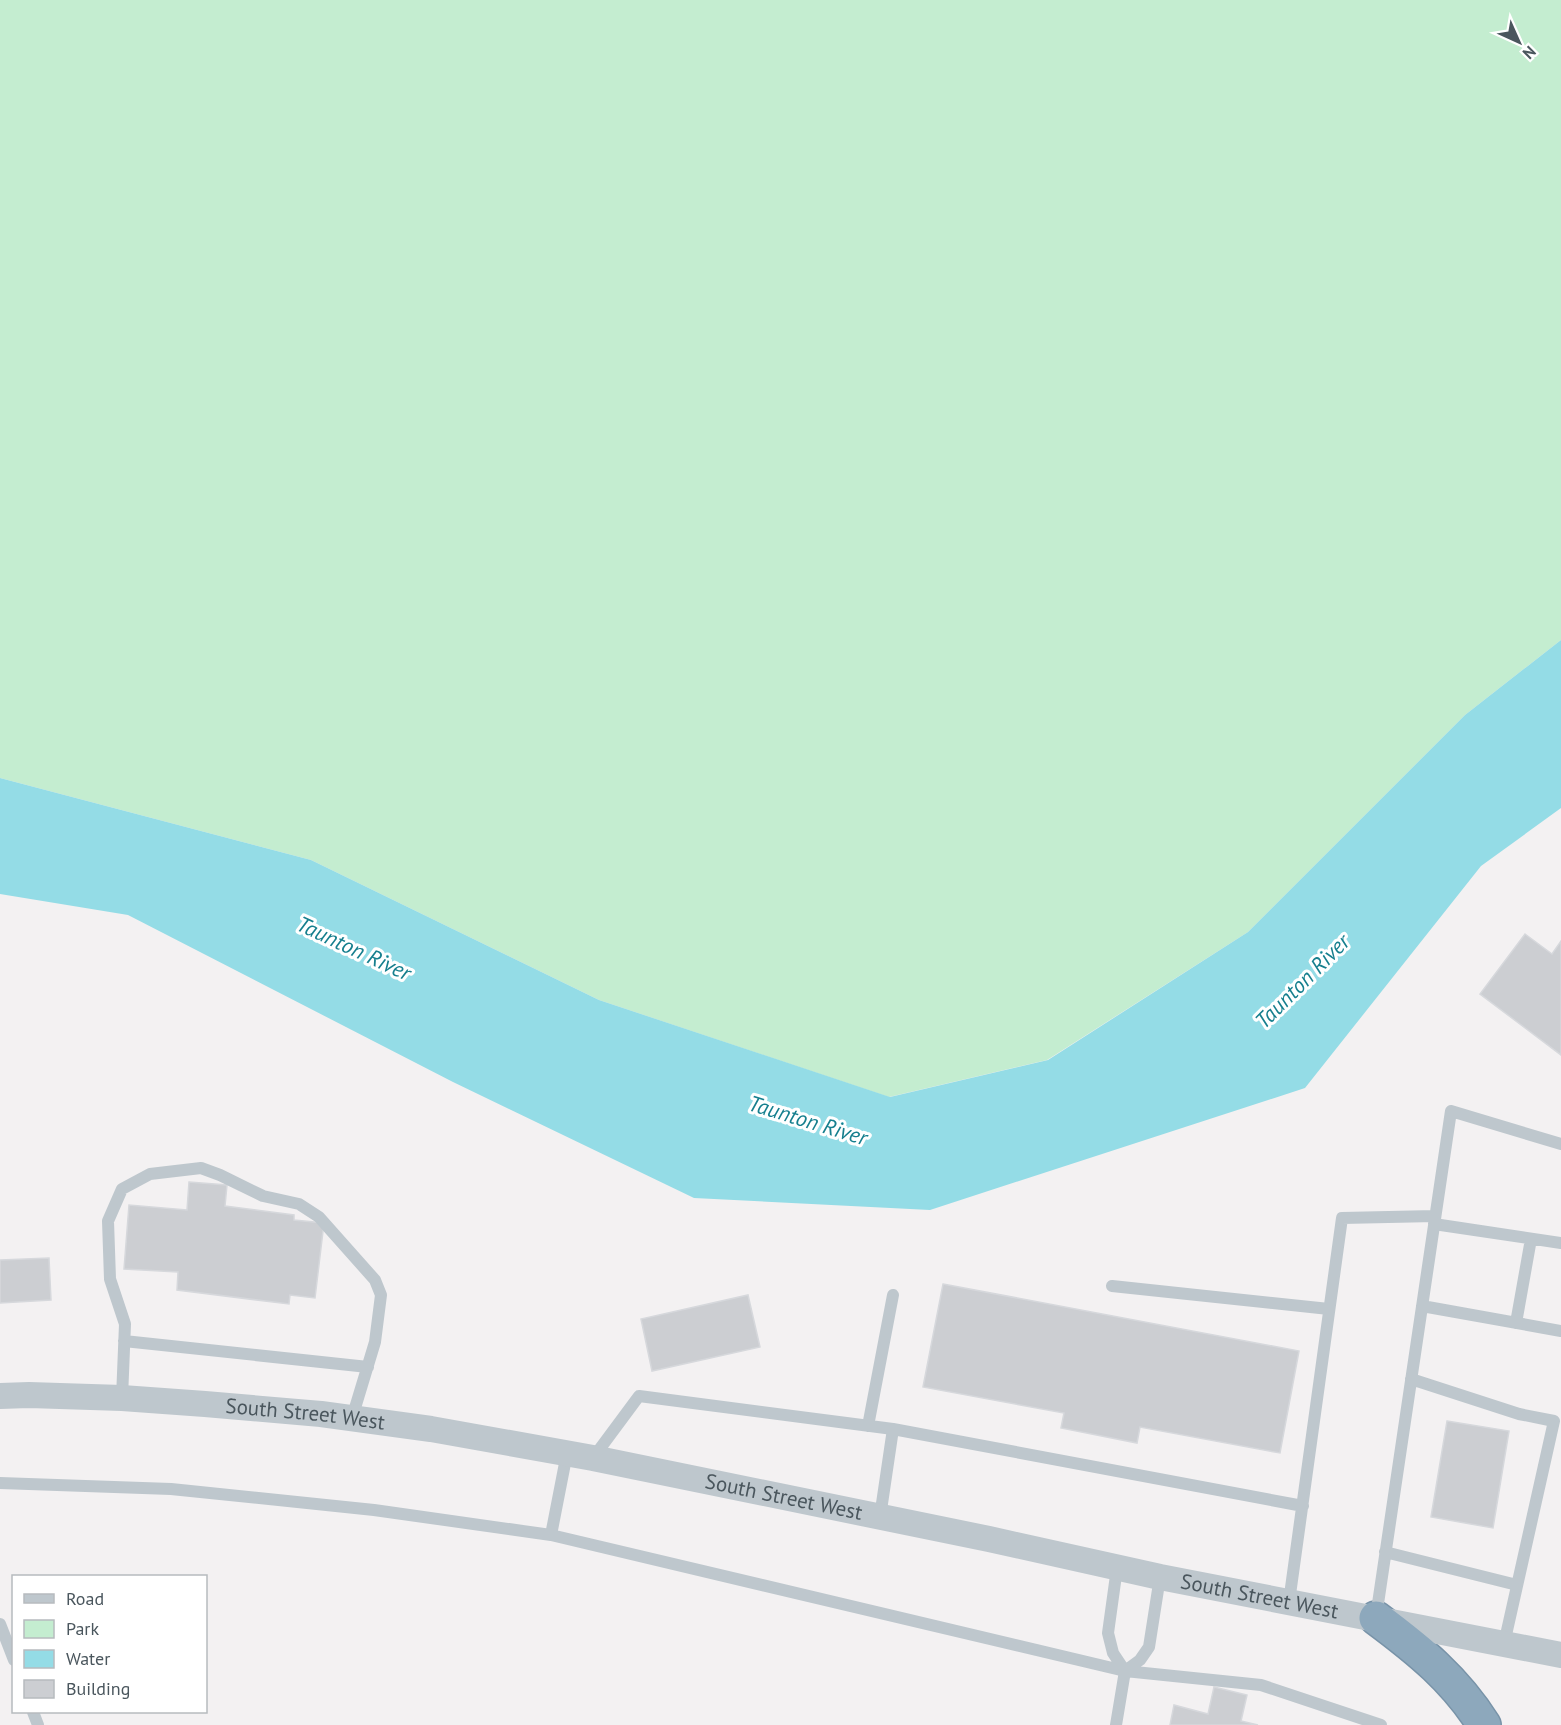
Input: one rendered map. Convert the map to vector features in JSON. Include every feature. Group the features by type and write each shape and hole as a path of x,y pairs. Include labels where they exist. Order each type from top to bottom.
{"highway":[{"path":"1376,1618 1419,1650 1442,1671 1463,1694 1484,1725"}],"street":[{"name":"South Street West","path":"0,1396 122,1398 228,1406 352,1418 431,1429 593,1458 989,1539 1160,1577 1561,1655"}],"lane":[{"path":"1376,1618 1451,1111 1561,1144"},
{"path":"122,1398 125,1324 110,1279 108,1221 122,1189 150,1174 201,1168 262,1196 299,1204 319,1217 375,1280 381,1295 375,1342 352,1418"},
{"path":"1289,1602 1342,1218 1435,1220 1561,1243"},
{"path":"1516,1323 1531,1239"},
{"path":"1112,1286 1329,1309"},
{"path":"868,1426 893,1295"},
{"path":"1422,1306 1561,1331"},
{"path":"124,1341 368,1367"},
{"path":"1411,1379 1519,1414 1558,1419 1504,1644"},
{"path":"593,1458 639,1396 893,1430 1303,1506"},
{"path":"880,1517 893,1430"},
{"path":"551,1536 567,1453"},
{"path":"0,1483 182,1490 374,1510 551,1536 1125,1671 1261,1685 1381,1725"},
{"path":"1385,1552 1517,1585"},
{"path":"1116,1725 1125,1671 1113,1653 1108,1633 1118,1568"},
{"path":"1125,1671 1140,1660 1149,1647 1160,1577"},
{"path":"0,1623 12,1655"}],"green space":[{"path":"0,0 1561,0 1561,640 1465,715 1248,932 1047,1060 889,1097 599,1000 311,860 0,778"}],"water":[{"name":"Taunton River","path":"1561,640 1561,808 1481,866 1305,1088 930,1210 694,1198 453,1082 128,915 0,894 0,778 311,860 599,1000 890,1097 1048,1060 1248,932 1465,715"}],"building":[{"path":"1525,934 1552,954 1561,941 1561,1055 1480,994"},
{"path":"189,1182 227,1185 225,1206 294,1215 294,1220 324,1223 315,1298 290,1295 289,1304 177,1290 178,1272 124,1269 129,1205 187,1210"},
{"path":"49,1258 51,1300 0,1303 0,1260"},
{"path":"943,1284 1299,1351 1280,1453 1140,1427 1137,1443 1061,1428 1064,1413 923,1387"},
{"path":"748,1295 760,1347 652,1371 641,1319"},
{"path":"1447,1421 1509,1431 1493,1528 1431,1517"},
{"path":"1214,1687 1247,1695 1241,1721 1258,1725 1170,1725 1174,1705 1208,1714"}]}
